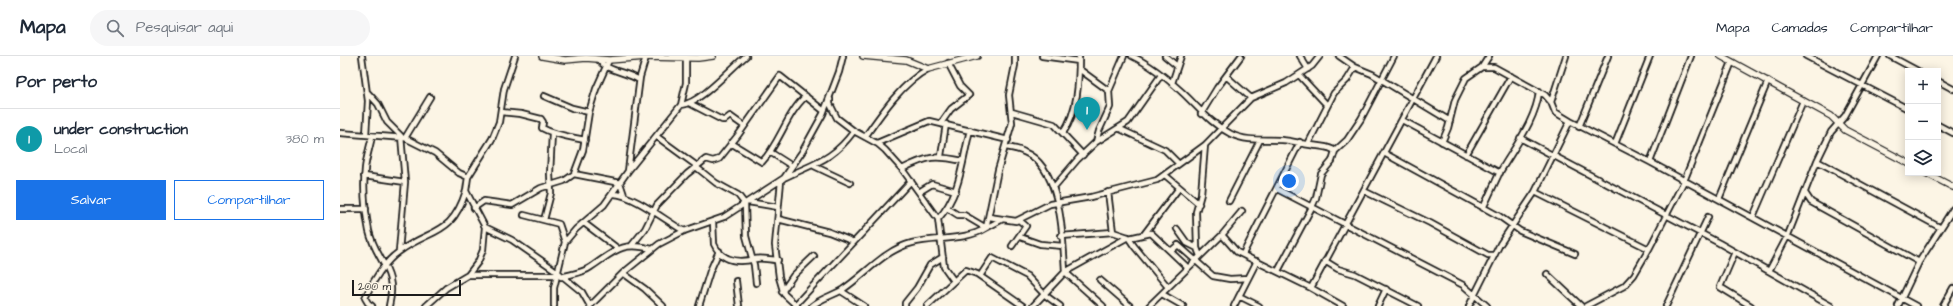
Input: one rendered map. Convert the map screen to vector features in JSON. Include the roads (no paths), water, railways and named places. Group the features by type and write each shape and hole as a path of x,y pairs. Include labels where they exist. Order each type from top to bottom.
{"street":[{"path":"362,56 368,93 366,134"},
{"path":"372,306 365,298 386,265 399,251 448,224 457,213 466,191 468,178 492,139 499,122 504,90 515,56"},
{"path":"542,56 565,60 586,58 609,60 646,57 686,58 713,56"},
{"path":"681,105 689,103 701,95 746,56"},
{"path":"843,56 824,111 807,144 782,180 775,245 782,292 796,305 911,181"},
{"path":"862,56 906,60 928,68"},
{"path":"865,137 882,113 914,77 928,68 976,56"},
{"path":"986,228 998,170 1012,123 1012,112 1009,99 1015,65 1015,56"},
{"path":"1042,56 1079,59 1073,114 1063,133"},
{"path":"1096,142 1110,106 1110,91 1124,56"},
{"path":"1132,56 1147,64 1172,83 1201,114 1235,135 1260,140 1300,142 1331,148 1335,151"},
{"path":"1165,56 1177,66"},
{"path":"1172,83 1181,56"},
{"path":"1201,114 1241,56"},
{"path":"1301,56 1308,69"},
{"path":"989,217 1001,220 1019,220 1032,212 1058,202 1091,197 1156,180 1205,145 1250,98 1286,83 1308,69 1320,56"},
{"path":"1339,56 1355,67 1372,74 1450,121"},
{"path":"1278,272 1312,208 1316,198 1320,178 1332,161 1335,151 1347,140 1361,119 1394,56"},
{"path":"1311,288 1436,56"},
{"path":"1442,142 1450,121 1455,100 1466,78 1482,67 1490,56"},
{"path":"1551,102 1566,56"},
{"path":"1579,126 1608,56"},
{"path":"1615,144 1650,56"},
{"path":"1650,162 1691,56"},
{"path":"1722,56 1831,116 1845,130 1905,161"},
{"path":"1806,56 1905,107"},
{"path":"1769,271 1788,235 1816,161 1830,132 1845,116 1878,56"},
{"path":"1890,56 1912,68"},
{"path":"628,171 639,80 646,57"},
{"path":"554,306 557,273 565,242 576,229 604,205 628,171 681,105 686,83 686,58"},
{"path":"598,59 605,66 628,74 639,80"},
{"path":"474,208 484,201 512,205 534,191 564,181 574,174 585,140 589,112 605,66 609,60"},
{"path":"1586,306 1624,286 1630,280 1649,249 1665,215 1684,181 1732,62"},
{"path":"941,156 943,124 951,109 968,95 960,86 948,63"},
{"path":"1308,144 1335,91 1347,80 1355,67"},
{"path":"1482,67 1494,67 1539,91 1551,102 1555,112 1570,121 1788,235 1916,306"},
{"path":"1079,69 1110,91"},
{"path":"1054,187 1096,142 1120,129 1141,106 1161,75"},
{"path":"1299,75 1327,105"},
{"path":"632,245 645,229 653,212 687,174 706,159 714,161 719,159 780,76 824,111"},
{"path":"1226,76 1250,98"},
{"path":"1466,155 1511,76"},
{"path":"1719,199 1768,81"},
{"path":"1941,83 1953,89"},
{"path":"1483,208 1537,104 1539,91"},
{"path":"368,93 378,104 387,122 403,138 435,153 459,173 468,178"},
{"path":"544,96 572,108 589,112"},
{"path":"731,143 760,163 770,152 791,114 806,96"},
{"path":"830,96 830,104 837,118 854,131 877,143 902,169 938,219 942,238 942,257 945,269 954,281"},
{"path":"399,251 405,182 403,138 430,97"},
{"path":"1753,218 1803,101"},
{"path":"689,103 722,120 730,116 744,126"},
{"path":"501,112 516,113 542,119 544,122 542,128 585,140"},
{"path":"1012,112 1054,124 1083,155"},
{"path":"1402,120 1500,173"},
{"path":"1469,306 1494,255 1535,192 1570,121"},
{"path":"877,143 926,122 943,124 1008,140"},
{"path":"1941,127 1953,133"},
{"path":"1120,129 1165,150 1179,164"},
{"path":"938,219 947,208 956,192 970,130"},
{"path":"466,191 485,227 512,240 557,273 582,292 590,306 623,273 668,238 684,231 713,222 747,203 782,180 814,166 840,149 854,131"},
{"path":"544,220 552,185 550,174 552,132"},
{"path":"340,133 403,138"},
{"path":"372,136 364,176 366,209 372,238 386,265 392,286 389,306"},
{"path":"656,136 716,182 738,195 747,203 778,207"},
{"path":"1520,138 1735,252 1831,306"},
{"path":"1229,201 1260,140"},
{"path":"1244,254 1300,142"},
{"path":"1200,256 1197,248 1196,212 1199,204 1205,145"},
{"path":"1006,147 1024,152 1045,171 1054,187 1058,202 1065,272 1103,306"},
{"path":"770,152 792,166"},
{"path":"1384,153 1513,226 1555,247 1575,254"},
{"path":"902,169 923,159 941,156 963,161"},
{"path":"1816,161 1941,228"},
{"path":"814,166 850,183"},
{"path":"574,174 620,182"},
{"path":"1165,175 1199,204"},
{"path":"364,176 405,182"},
{"path":"1932,176 1953,187"},
{"path":"620,182 624,195"},
{"path":"919,192 932,184 956,192"},
{"path":"1145,233 1179,188"},
{"path":"1276,189 1463,285 1487,306"},
{"path":"1364,191 1430,223 1488,255 1494,255"},
{"path":"1108,192 1113,232"},
{"path":"1535,192 1649,249"},
{"path":"1805,193 1811,202 1919,262"},
{"path":"613,194 624,195 684,231"},
{"path":"1800,206 1811,202"},
{"path":"747,203 746,236 753,260 756,283"},
{"path":"947,208 958,215 964,215 986,228"},
{"path":"1898,306 1919,262 1953,208"},
{"path":"340,209 366,209"},
{"path":"1149,306 1222,235 1242,212"},
{"path":"524,215 559,224 565,242"},
{"path":"1666,306 1708,217"},
{"path":"778,219 829,232 854,242"},
{"path":"812,306 818,301 841,291 878,261 901,246 975,233 1001,220"},
{"path":"1012,246 1020,237 1026,225 1019,220"},
{"path":"713,222 713,239 715,247 730,260 778,260"},
{"path":"1507,235 1508,222"},
{"path":"584,223 617,248"},
{"path":"426,306 446,288 468,275 478,262 483,250 485,227"},
{"path":"1177,229 1187,243 1197,248"},
{"path":"1061,236 1113,232 1129,237 1134,246 1168,287"},
{"path":"1033,306 1065,272 1129,237 1149,232 1153,234 1188,268"},
{"path":"1222,235 1230,246 1343,306"},
{"path":"1020,237 1040,244 1062,246"},
{"path":"562,277 591,267 617,248 632,245 652,249"},
{"path":"1171,251 1178,245 1212,276 1230,279 1248,278"},
{"path":"699,306 710,271 719,251"},
{"path":"1735,252 1720,287 1751,306"},
{"path":"1488,255 1491,261"},
{"path":"782,292 793,276 814,256"},
{"path":"905,306 922,281 930,265 942,257"},
{"path":"980,276 992,258 1027,276 1045,295 1060,306"},
{"path":"1234,306 1257,261"},
{"path":"1325,261 1338,269 1355,274 1418,306"},
{"path":"927,306 966,270 972,270 1021,305"},
{"path":"468,275 557,273"},
{"path":"623,273 645,289 663,306"},
{"path":"1547,274 1581,306"},
{"path":"736,280 739,306"},
{"path":"1100,280 1130,306"},
{"path":"1943,306 1953,288"},
{"path":"1378,306 1386,289"},
{"path":"841,291 864,306"},
{"path":"1162,294 1183,306"},
{"path":"1239,296 1259,306"}],"place":[{"name":"under construction","path":"1087,130"}]}
